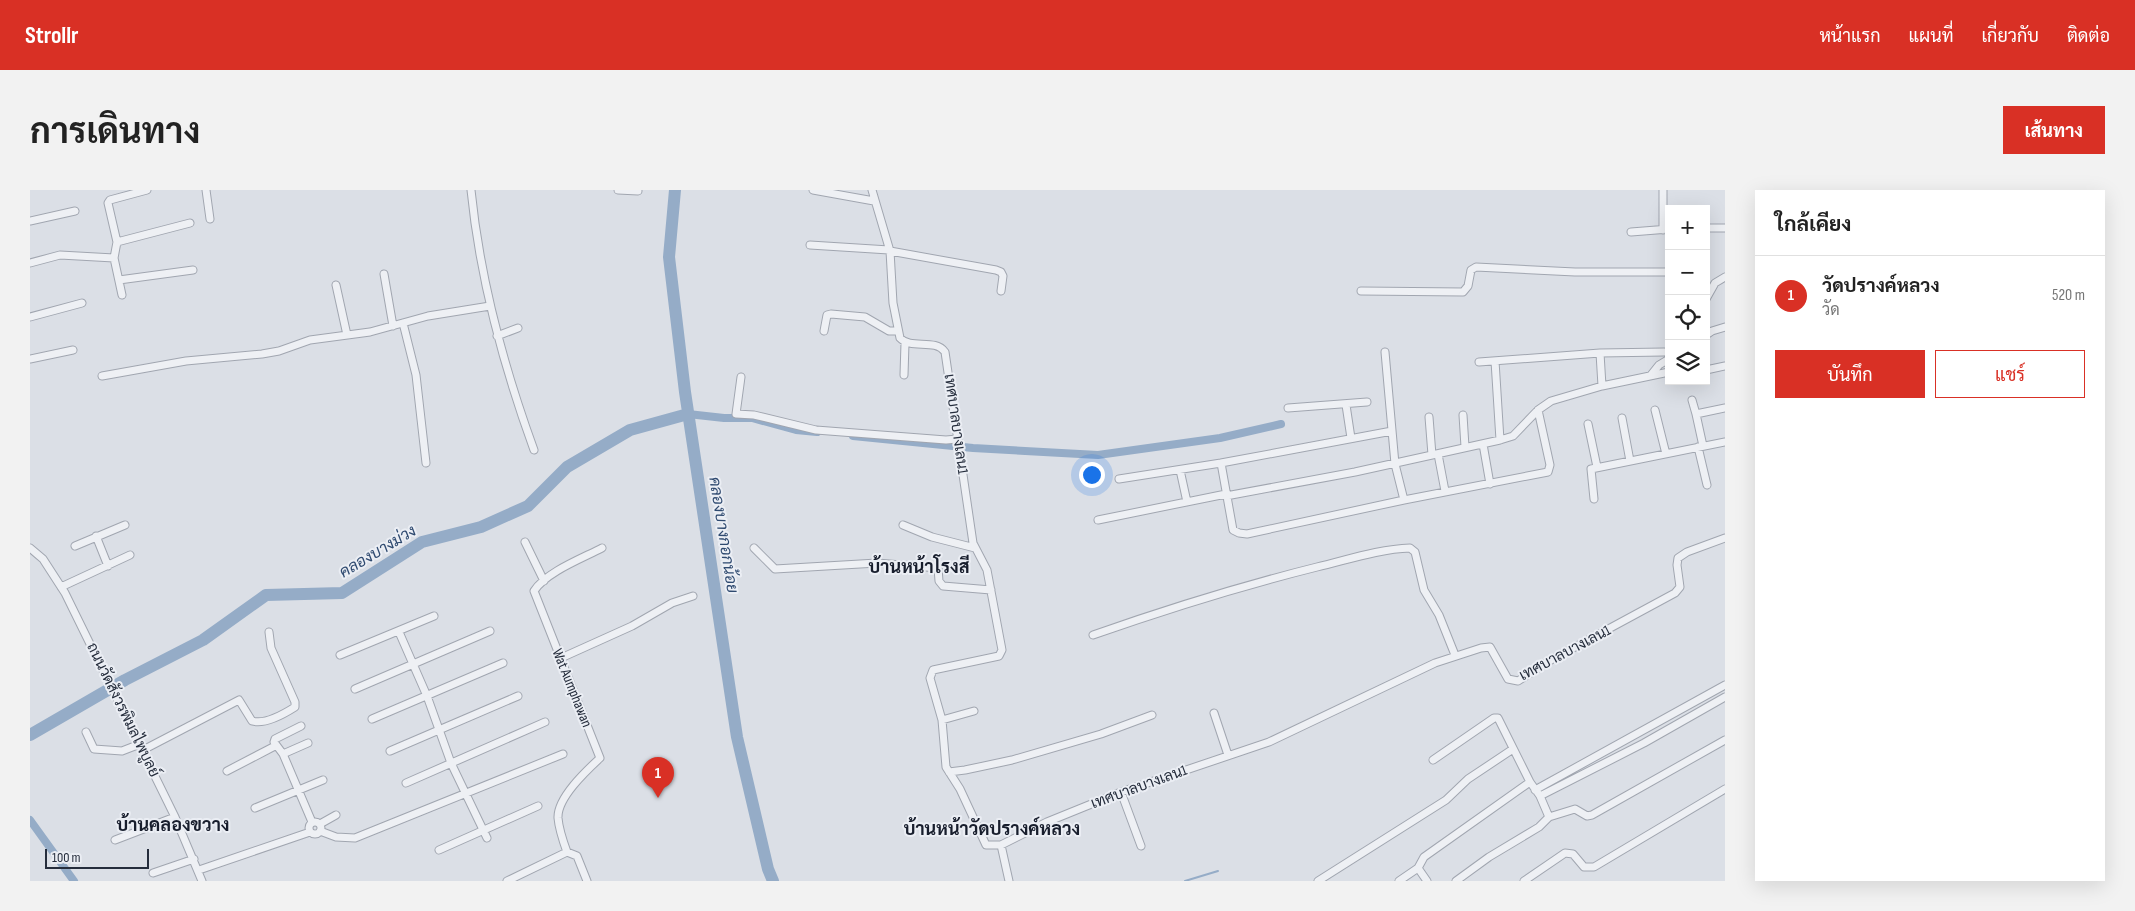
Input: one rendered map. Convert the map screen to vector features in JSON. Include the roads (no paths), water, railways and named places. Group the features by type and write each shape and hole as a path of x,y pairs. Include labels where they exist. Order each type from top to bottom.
{"street":[{"path":"122,295 114,258 117,242 108,203 110,200 147,190"},
{"path":"206,190 210,220"},
{"path":"471,190 478,246 497,336 534,450"},
{"path":"618,190 638,190"},
{"path":"813,190 874,201"},
{"path":"872,190 889,250 893,303 898,331 900,338 906,343 904,375"},
{"path":"1663,190 1665,217"},
{"path":"30,221 75,211"},
{"path":"117,242 190,223"},
{"path":"1710,228 1725,228"},
{"path":"1631,232 1665,230"},
{"path":"810,245 889,250 996,270 1001,272 1003,276 1001,291"},
{"path":"30,263 60,255 72,254 114,258"},
{"path":"1360,291 1462,292 1468,286 1471,270 1476,267 1575,272 1665,272"},
{"path":"119,280 193,270"},
{"path":"384,274 393,326"},
{"path":"1708,295 1715,283 1725,277"},
{"path":"336,285 347,335"},
{"path":"30,317 82,303"},
{"path":"102,376 186,361 279,351 310,340 347,335 393,326 428,316 490,306"},
{"path":"824,331 828,315 831,314 865,317 889,331 898,331"},
{"path":"403,323 416,375 426,463"},
{"path":"1710,332 1725,327"},
{"path":"497,336 518,328"},
{"name":"เทศบาลบางเลน1","path":"906,343 937,346 944,352 975,548 987,570 1002,654 986,660 936,669 931,673 930,681 942,720 944,751 949,773 958,784 986,845 1001,845 1047,822 1121,792 1269,742 1455,655 1490,647 1508,679 1518,681 1551,660 1676,593 1680,587 1678,558 1687,552 1725,538"},
{"path":"30,359 73,350"},
{"path":"1385,352 1395,464 1404,500"},
{"path":"1479,362 1600,353 1664,352"},
{"path":"1600,353 1602,386"},
{"path":"1495,362 1500,440"},
{"path":"1651,375 1659,365 1665,362"},
{"path":"1710,369 1725,366"},
{"path":"1098,520 1395,464 1500,440 1513,436 1521,430 1538,410 1551,401 1602,386 1665,373"},
{"path":"741,377 736,414 754,415 816,430 957,440"},
{"path":"1692,400 1696,414 1707,485"},
{"path":"1288,408 1367,402"},
{"path":"1346,405 1351,438"},
{"path":"1696,414 1725,408"},
{"path":"1221,463 1234,530 1247,534 1445,491 1548,472 1550,465 1538,410"},
{"path":"1655,410 1666,454"},
{"path":"1463,415 1465,447"},
{"path":"1429,417 1435,454 1445,491"},
{"path":"1622,418 1630,461"},
{"path":"1588,424 1598,467"},
{"path":"1119,478 1221,463 1392,431"},
{"path":"1594,499 1591,469 1725,442"},
{"path":"1483,444 1490,484"},
{"path":"1180,470 1187,502"},
{"path":"75,546 125,525"},
{"path":"903,525 932,537 975,548"},
{"path":"96,536 108,566"},
{"path":"525,542 544,581 569,564 602,548"},
{"name":"ถนนวัดสังวรพิมลไพบูลย์","path":"30,548 43,559 61,587 107,675 175,817 199,870 202,881"},
{"path":"754,548 771,567 780,570 895,563 938,568 939,581 943,586 991,590"},
{"path":"1094,635 1249,584 1353,558 1410,548 1415,552 1426,596 1439,616 1455,655"},
{"path":"61,587 130,555"},
{"name":"Wat Aumphawan","path":"544,581 534,591 535,595 600,758 562,800 558,816 560,832 567,852"},
{"path":"561,658 632,626 672,603 692,596"},
{"path":"340,655 434,616"},
{"path":"355,689 490,631"},
{"path":"86,732 94,749 122,750 142,747 239,700 252,721 256,722 273,718 295,707 295,702 271,648 269,632"},
{"path":"399,632 427,696 451,763 487,838"},
{"path":"372,719 503,663"},
{"path":"1535,790 1725,685"},
{"path":"390,750 518,696"},
{"path":"1540,796 1644,743 1725,697"},
{"path":"1684,708 1689,718"},
{"path":"942,720 974,711"},
{"path":"1214,713 1228,755"},
{"path":"949,773 1012,760 1106,733 1152,715"},
{"path":"1433,760 1494,718 1498,718 1502,722 1513,750 1530,782 1540,796 1549,817"},
{"path":"406,783 544,722"},
{"path":"301,726 275,739 275,746 283,754 317,826 336,837 355,838 563,754"},
{"path":"1639,734 1644,743"},
{"path":"1456,881 1489,857 1539,827 1549,817 1576,809 1587,816 1592,815 1725,740"},
{"path":"283,754 308,743"},
{"path":"227,771 275,746"},
{"path":"1318,881 1446,800 1468,779 1513,750"},
{"path":"1594,758 1598,767"},
{"path":"255,808 323,780"},
{"path":"1399,881 1418,868 1424,857 1530,782"},
{"path":"1524,881 1565,853 1573,854 1584,867 1594,867 1725,789"},
{"path":"1121,792 1142,846"},
{"path":"439,850 538,806"},
{"path":"199,870 310,832 315,834 317,826 336,815"},
{"path":"115,840 175,817"},
{"path":"1001,845 1009,881"},
{"path":"507,881 567,852 577,856 587,881"},
{"path":"153,874 194,859"},
{"path":"1418,868 1427,881"}],"waterway":[{"name":"คลองบางกอกน้อย","path":"675,190 669,257 685,392 737,737 768,869 773,881"},
{"path":"688,414 724,418 752,418 796,430 817,432"},
{"name":"คลองบางม่วง","path":"30,735 125,680 203,640 266,595 342,593 422,542 481,527 528,506 567,467 630,430 688,414"},
{"path":"853,436 973,448 1098,455 1220,438 1281,424"},
{"path":"30,820 74,881"},
{"path":"1185,881 1218,871"}],"place":[{"name":"วัดปรางค์หลวง","path":"658,798"}],"district":[{"name":"บ้านหน้าโรงสี","path":"919,567"},
{"name":"บ้านคลองขวาง","path":"173,825"},
{"name":"บ้านหน้าวัดปรางค์หลวง","path":"992,829"}]}
